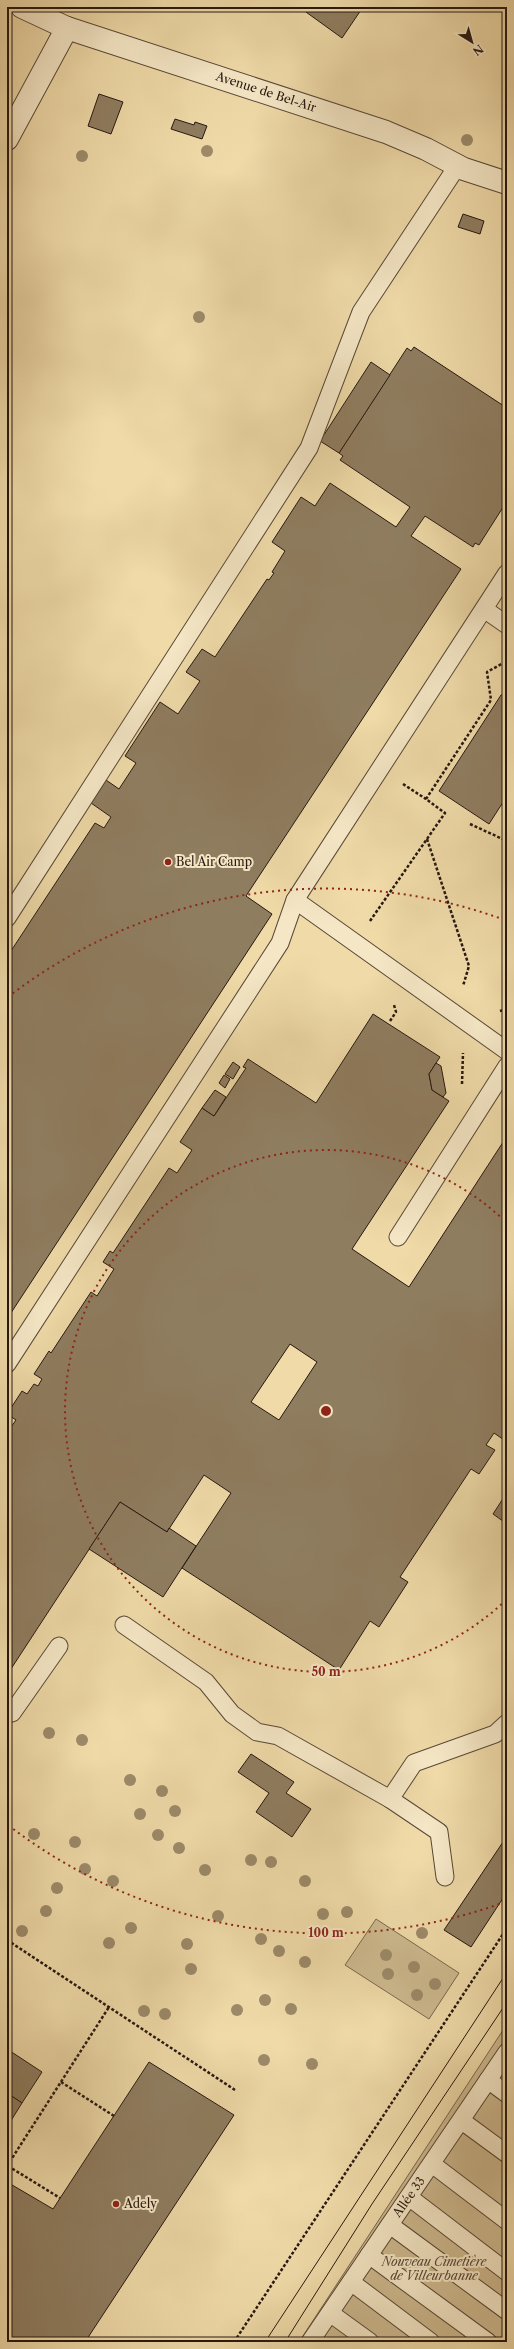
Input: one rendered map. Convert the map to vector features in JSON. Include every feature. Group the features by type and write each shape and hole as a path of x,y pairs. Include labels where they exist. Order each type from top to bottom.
{"street":[{"name":"Avenue de Bel-Air","path":"22,7 67,28 386,132 426,149 458,165 507,183"},
{"path":"7,139 67,28"}],"lane":[{"path":"7,918 309,448 361,312 458,165"},
{"path":"7,1364 280,943 295,900 507,573"},
{"path":"484,609 507,625"},
{"path":"295,900 507,1051"},
{"path":"398,1237 507,1066"},
{"path":"124,1625 206,1682 232,1714 257,1732 278,1736 390,1799 439,1832 445,1877"},
{"path":"7,1714 12,1713 59,1646"},
{"path":"390,1799 414,1763 495,1734 507,1723"},
{"name":"Allée 33","path":"315,2340 350,2282 462,2121 507,2052"},
{"path":"488,2080 507,2094"},
{"path":"462,2121 507,2154"},
{"path":"432,2164 507,2221"},
{"path":"409,2197 507,2272"},
{"path":"390,2225 507,2311"},
{"path":"369,2255 488,2342"},
{"path":"350,2282 431,2342"},
{"path":"330,2313 370,2342"}],"path":[{"path":"390,1021 396,1012 370,922 445,813 426,799 491,700 487,672 507,661"},
{"path":"470,824 507,841"},
{"path":"427,839 469,966 463,987"},
{"path":"234,2342 507,1928"},
{"path":"7,1940 235,2090"},
{"path":"60,2198 7,2166 109,2007"},
{"path":"61,2082 114,2116"}],"green space":[{"path":"376,1919 459,1973 429,2019 345,1965"},
{"name":"Nouveau Cimetière de Villeurbanne","path":"507,2024 507,2342 299,2342"}],"building":[{"path":"299,7 363,7 342,38"},
{"path":"99,94 123,102 111,134 88,126"},
{"path":"175,119 194,125 195,122 207,126 202,139 171,129"},
{"path":"463,214 484,221 480,234 458,227"},
{"name":"Bel Air Camp","path":"414,347 507,408 507,501 479,545 475,543 473,547 425,516 411,536 461,569 246,896 272,914 7,1319 7,957 95,823 104,828 111,817 91,803 106,780 119,789 136,763 125,756 160,702 178,714 200,681 186,672 202,649 215,657 267,579 269,580 274,573 272,572 285,551 272,542 301,497 315,506 330,483 396,527 410,507 340,460 343,456 339,453 407,348 411,351"},
{"path":"371,362 390,375 339,453 320,441"},
{"path":"507,693 507,796 489,824 439,791 501,695"},
{"path":"373,1014 440,1057 429,1074 432,1090 449,1101 352,1249 409,1287 507,1136 507,1442 494,1433 486,1445 495,1450 479,1474 471,1469 400,1577 408,1582 379,1627 370,1621 339,1670 182,1568 231,1493 204,1475 167,1532 120,1502 7,1675 7,1433 16,1420 7,1414 22,1391 27,1394 34,1384 38,1386 42,1379 34,1374 49,1351 51,1353 91,1292 97,1296 114,1269 103,1262 110,1251 113,1253 169,1168 177,1173 192,1150 180,1142 202,1108 214,1116 246,1068 243,1067 248,1059 316,1103","holes":["290,1344 317,1362 279,1420 251,1402"]},
{"path":"233,1062 240,1067 233,1079 225,1074"},
{"path":"436,1063 441,1066 446,1093 443,1097 432,1090 429,1074"},
{"path":"224,1075 230,1079 225,1088 219,1083"},
{"path":"215,1090 226,1097 214,1116 202,1108"},
{"path":"504,1497 507,1499 507,1524 493,1514"},
{"path":"120,1502 167,1532 169,1528 196,1546 163,1597 89,1549"},
{"path":"251,1754 294,1782 286,1793 311,1809 292,1837 256,1812 269,1793 238,1772"},
{"path":"505,1839 507,1840 507,1892 471,1947 444,1930"},
{"path":"7,2049 42,2072 22,2103 7,2093"},
{"name":"Adely","path":"149,2062 234,2115 85,2342 7,2342 7,2290 11,2283 7,2281 7,2182 53,2209"},
{"path":"7,2093 22,2103 7,2127"}],"tram line":[{"path":"265,2342 507,1972"},
{"path":"285,2342 372,2204 507,2002"}],"place":[{"name":"Bel Air Camp","path":"168,862"},
{"name":"Adely","path":"116,2204"}]}
